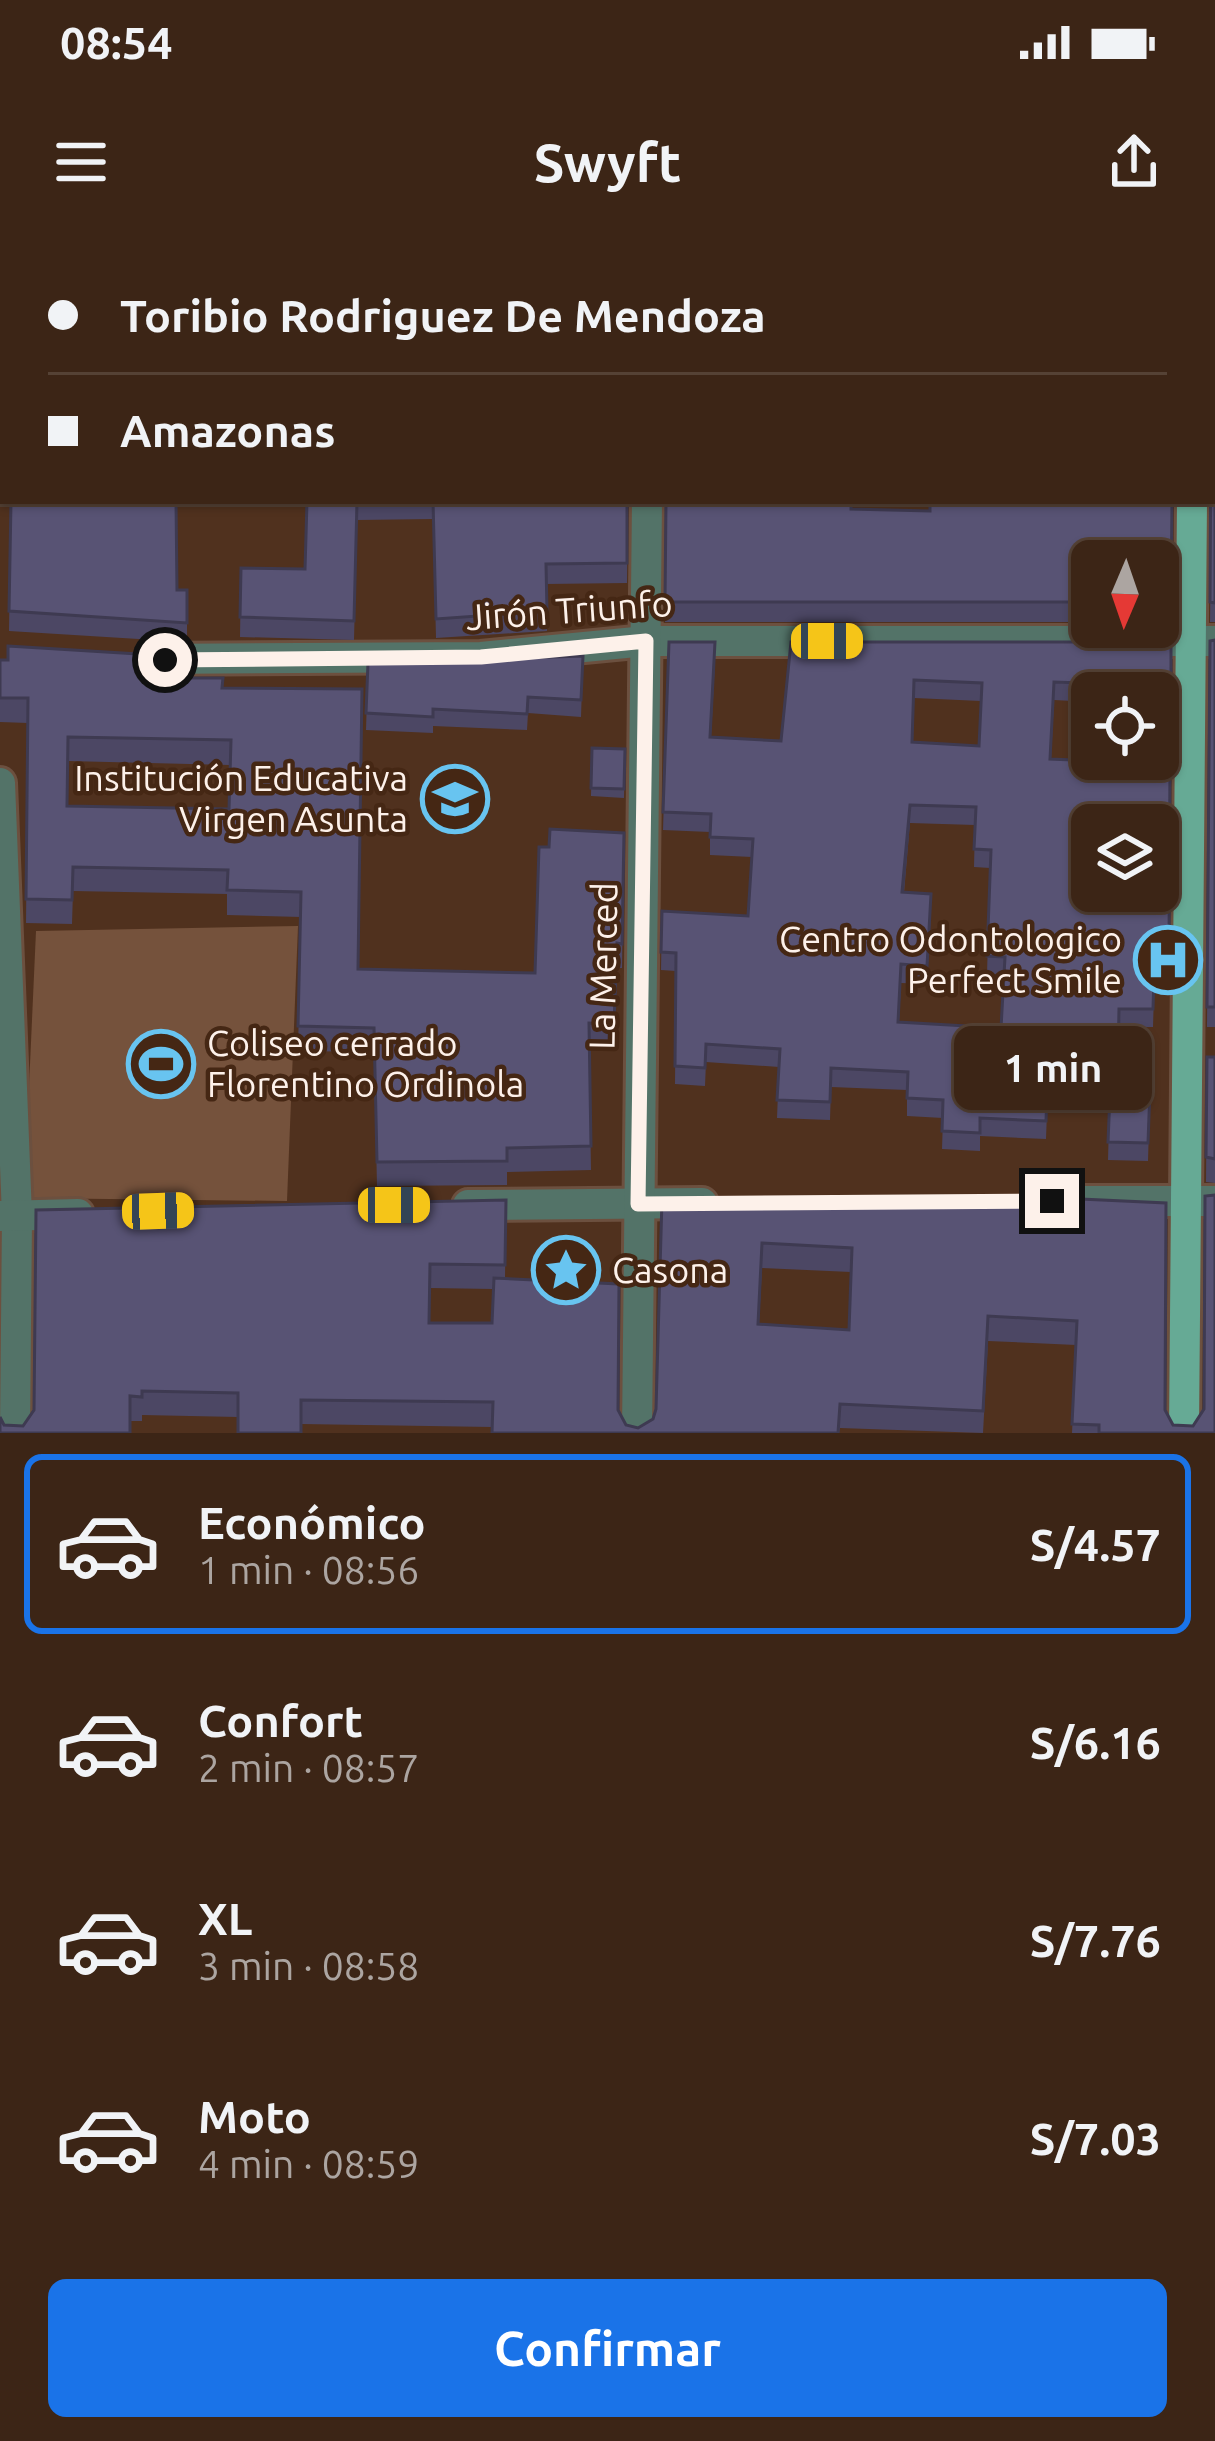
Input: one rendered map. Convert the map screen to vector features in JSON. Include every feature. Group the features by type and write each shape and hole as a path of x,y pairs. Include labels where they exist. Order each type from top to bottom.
{"main road":[{"path":"1184,1433 1202,1200 1203,642 1192,504"}],"street":[{"name":"La Merced","path":"637,1433 646,504"},
{"name":"Jirón Triunfo","path":"115,657 206,663 481,657 646,641 1203,642"},
{"path":"0,783 15,1433"},
{"path":"1046,1201 1202,1200"},
{"path":"441,1205 734,1203"},
{"path":"9,1216 111,1213"}],"shaded area":[{"name":"Coliseo cerrado Florentino Ordinola","path":"298,926 287,1201 24,1198 36,931"}],"building":[{"path":"11,504 176,504 177,590 187,590 187,623 9,611"},
{"path":"307,504 357,504 354,621 240,617 241,568 305,569"},
{"path":"433,504 627,504 627,563 546,564 547,611 436,619"},
{"path":"666,504 851,504 851,509 930,511 930,504 1172,504 1172,540 1071,540 1071,602 665,602"},
{"path":"1211,504 1215,504 1215,603 1210,602"},
{"path":"1215,640 1215,1007 1207,1007 1210,641"},
{"path":"669,642 715,642 710,737 781,741 791,642 1071,642 1071,648 1171,648 1171,672 1071,672 1071,683 1054,682 1050,759 1071,760 1071,780 1170,780 1170,804 1071,804 1071,912 1169,912 1169,944 1155,944 1153,1009 1119,1009 1118,1060 1151,1061 1148,1143 1108,1142 1111,1070 1048,1067 1046,1121 980,1118 980,1133 942,1131 943,1100 907,1098 908,1072 831,1068 830,1102 777,1100 780,1049 706,1044 705,1068 675,1066 676,953 661,952 662,911 748,916 753,839 710,837 711,814 663,812","holes":["914,680 982,683 979,746 912,742","910,805 976,807 974,849 991,850 987,956 1005,957 1001,1028 898,1022 901,964 927,966 931,894 902,892"]},
{"path":"8,646 187,657 187,678 223,678 222,688 362,689 358,969 535,973 539,847 549,847 550,829 624,833 622,944 617,943 614,1024 589,1023 591,1146 507,1148 507,1161 377,1162 374,1028 298,1026 301,892 227,890 228,870 73,867 72,900 26,899 28,698 0,698 0,660 8,660","holes":["68,737 231,740 229,809 67,806"]},
{"path":"583,656 581,700 528,697 527,714 433,709 433,717 366,713 368,663"},
{"path":"592,748 625,749 624,789 591,788"},
{"path":"1207,1057 1215,1057 1215,1159 1206,1157"},
{"path":"1215,1195 1215,1433 1099,1433 1099,1425 1072,1424 1077,1321 988,1316 983,1411 840,1404 838,1433 492,1433 493,1402 301,1400 301,1433 238,1433 238,1393 142,1391 142,1397 130,1396 130,1433 0,1433 0,1417 4,1425 23,1426 34,1410 36,1210 506,1200 505,1265 430,1264 429,1323 492,1323 494,1278 619,1284 618,1410 626,1425 638,1428 653,1419 656,1409 662,1199 1037,1197 1166,1203 1165,1410 1173,1425 1193,1426 1204,1409 1205,1196","holes":["762,1243 852,1248 849,1330 758,1324"]}],"place":[{"name":"Institución Educativa Virgen Asunta","path":"455,799"},
{"name":"Centro Odontologico Perfect Smile","path":"1168,960"},
{"name":"Coliseo cerrado Florentino Ordinola","path":"161,1064"},
{"name":"Casona","path":"566,1270"}],"route":[{"path":"165,660 481,657 646,641 638,1204 1052,1201"}]}
